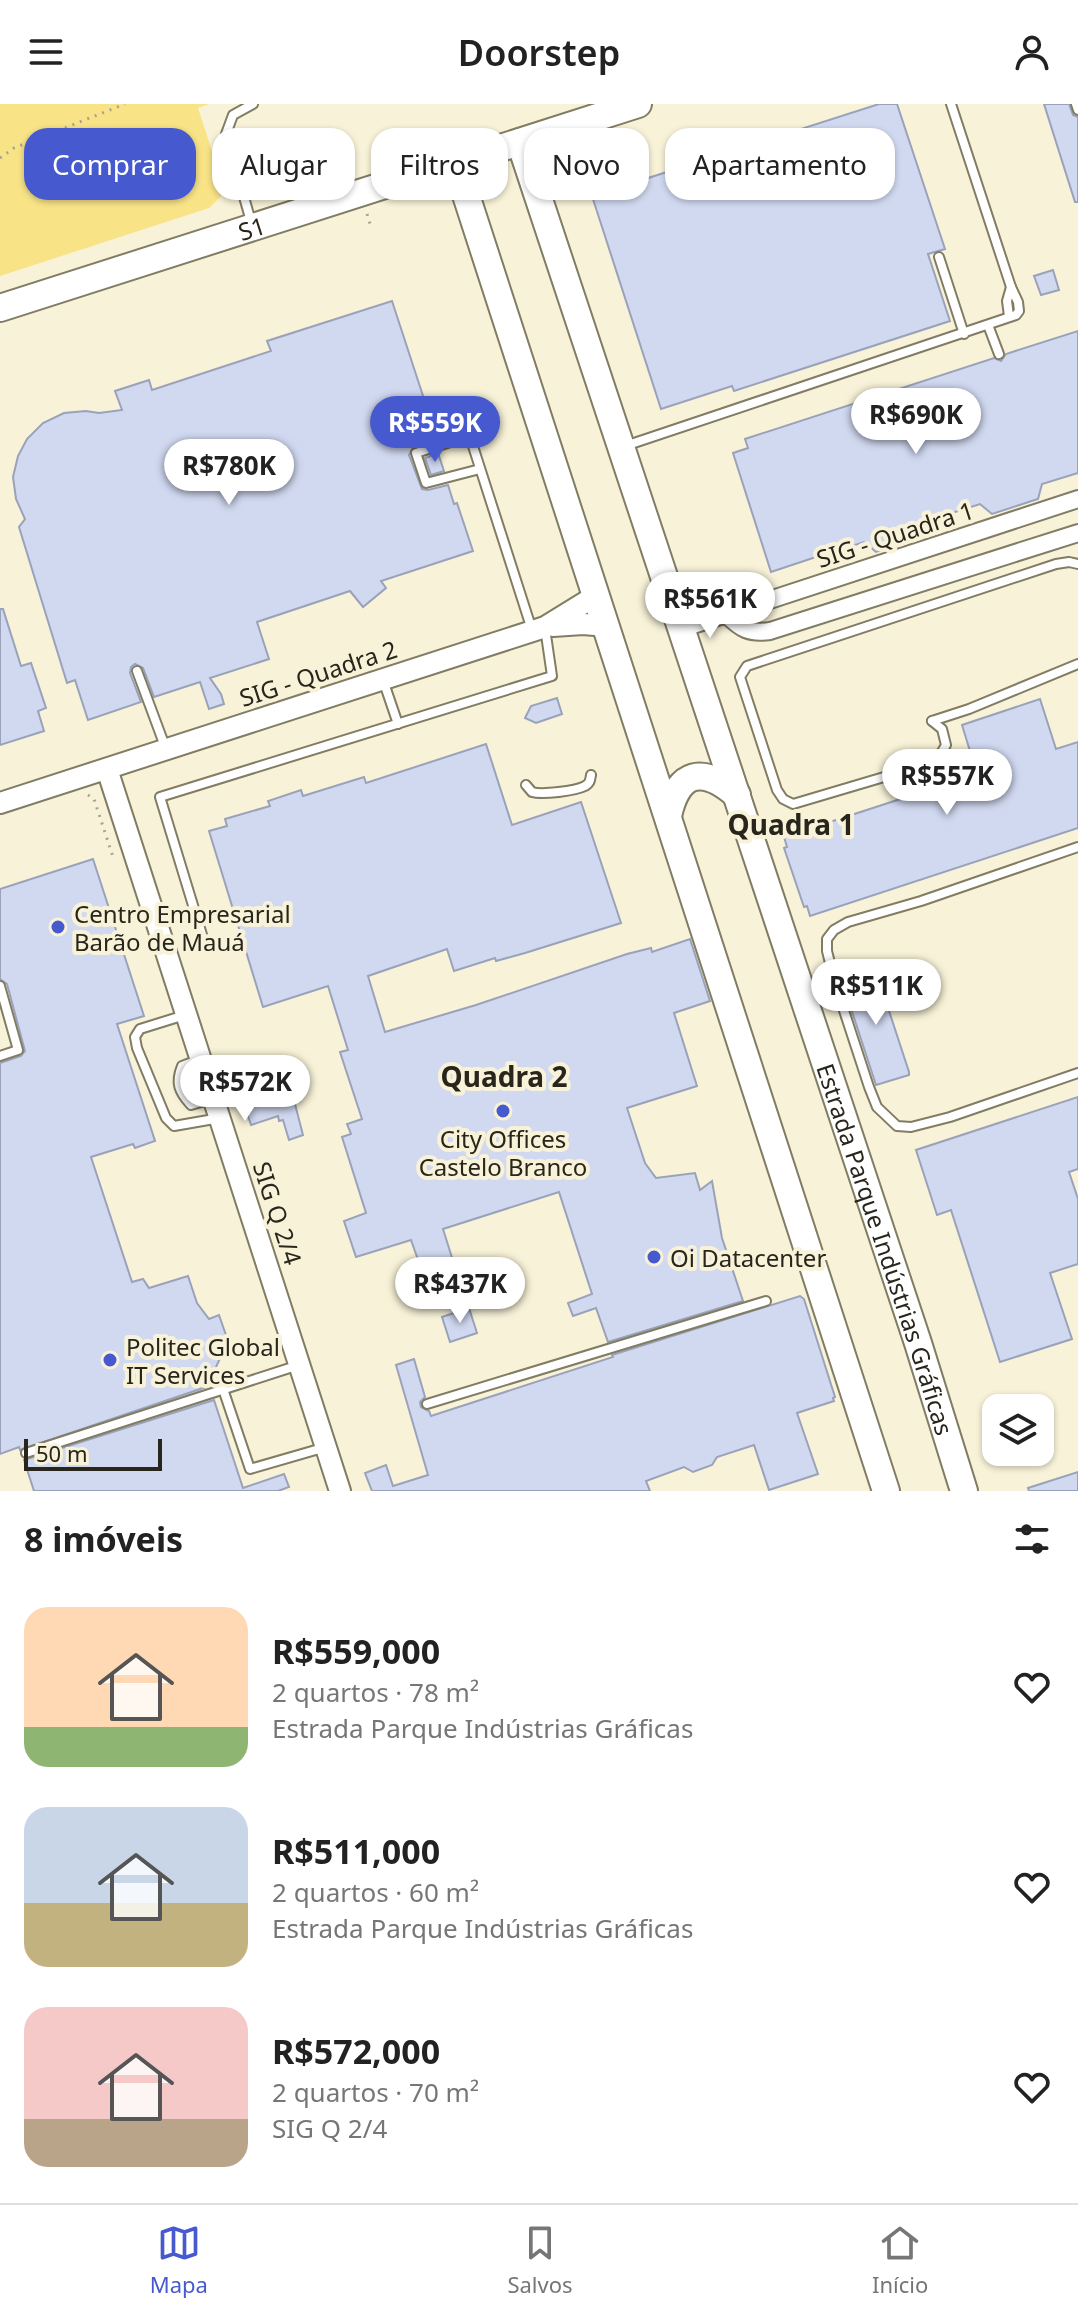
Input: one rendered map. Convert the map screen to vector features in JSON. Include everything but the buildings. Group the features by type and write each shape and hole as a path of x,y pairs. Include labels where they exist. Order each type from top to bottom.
{"main road":[{"name":"S1","path":"508,146 638,104"},
{"name":"Estrada Parque Indústrias Gráficas","path":"520,142 964,1491"},
{"name":"S1","path":"0,308 371,188"},
{"path":"468,200 886,1491"},
{"path":"668,816 673,793 695,778 707,776 719,780 737,795"}],"street":[{"name":"SIG - Quadra 1","path":"681,629 1078,499"},
{"path":"726,614 744,631 770,631 1078,533"},
{"name":"SIG - Quadra 2","path":"539,629 597,595"},
{"name":"SIG - Quadra 2","path":"0,803 539,629 583,624 607,626"},
{"name":"SIG Q 2/4","path":"107,769 340,1491"}],"lane":[{"path":"252,226 226,134 233,115 253,104"},
{"path":"621,448 1016,315 1018,302 951,104"},
{"path":"1076,104 1078,110"},
{"path":"939,257 964,334"},
{"path":"988,325 999,354"},
{"path":"206,948 160,797 552,676 539,629 472,443 463,438 416,453 426,483 480,469"},
{"path":"1078,564 1056,564 747,666 740,677 777,790 783,799 793,804 928,764 940,755 946,745 942,729 932,721 1078,664"},
{"path":"137,671 167,750"},
{"path":"383,680 398,724"},
{"path":"526,785 532,792 545,794 583,787 591,775"},
{"path":"1078,847 921,901 848,922 834,930 827,939 835,983 869,1087 877,1107 897,1126 911,1127 950,1117 1078,1073"},
{"path":"0,986 18,1050 0,1056"},
{"path":"186,1015 140,1029 135,1037 137,1048 166,1118 174,1126 216,1108"},
{"path":"200,1059 182,1066 177,1078 181,1094 191,1105 216,1108"},
{"path":"427,1404 766,1301"},
{"path":"26,1453 300,1365"},
{"path":"223,1389 250,1469 326,1447"}],"path":[{"path":"0,158 14,148 125,104"},
{"path":"75,799 90,795 94,799 119,873"}],"shaded area":[{"path":"0,104 209,104 198,108 212,151 212,200 217,200 209,208 0,276"}],"place":[{"name":"Centro Empresarial Barão de Mauá","path":"58,927"},
{"name":"City Offices Castelo Branco","path":"503,1111"},
{"name":"Oi Datacenter","path":"654,1257"},
{"name":"Politec Global IT Services","path":"110,1360"}],"district":[{"name":"Quadra 1","path":"791,824"},
{"name":"Quadra 2","path":"504,1076"}]}
